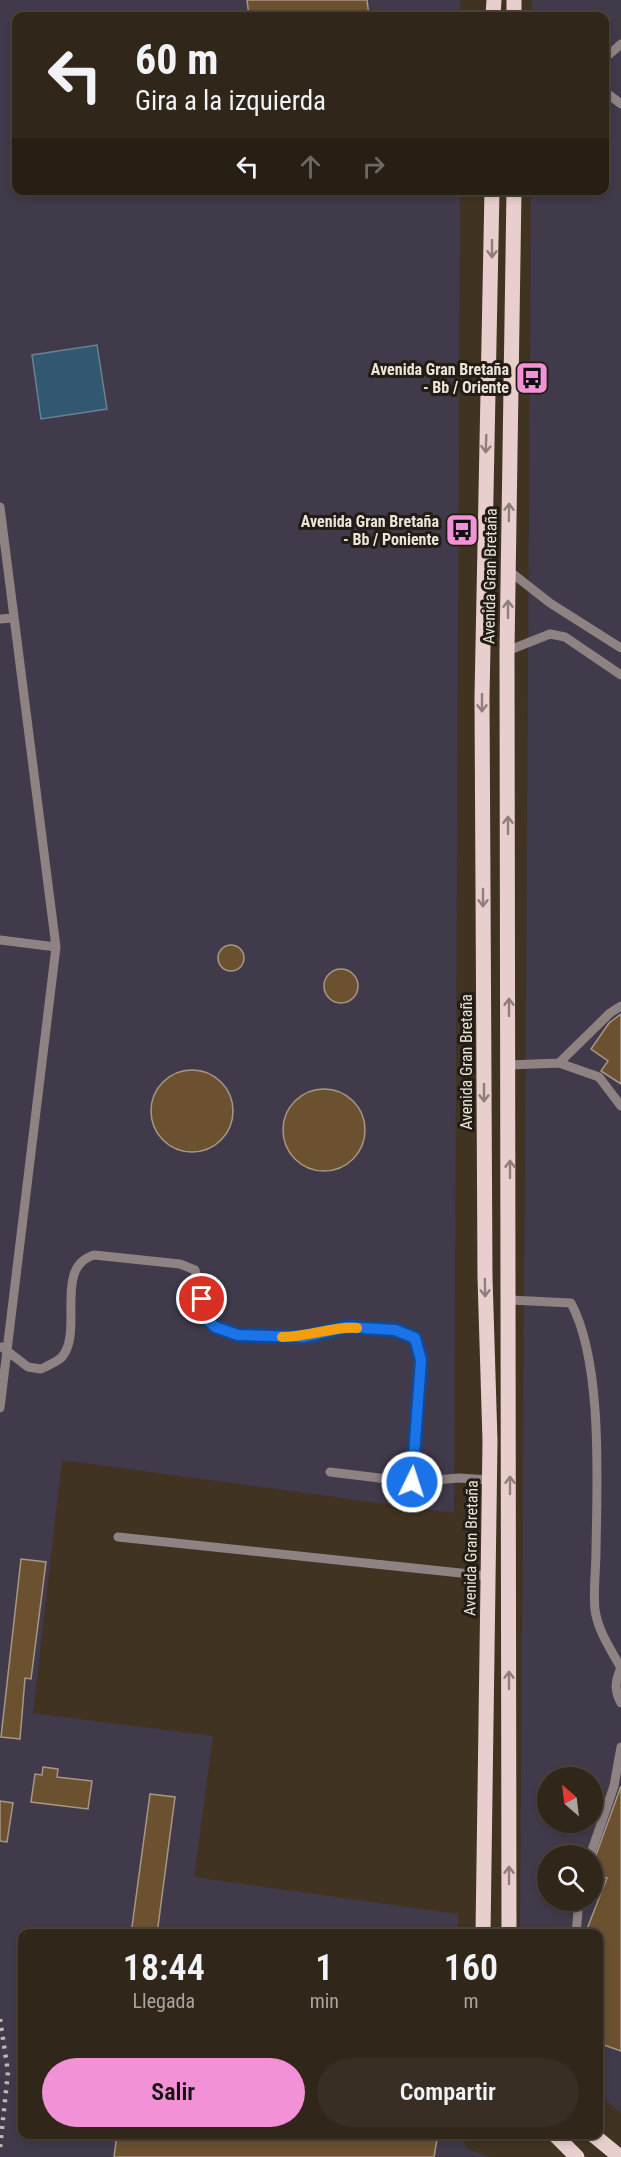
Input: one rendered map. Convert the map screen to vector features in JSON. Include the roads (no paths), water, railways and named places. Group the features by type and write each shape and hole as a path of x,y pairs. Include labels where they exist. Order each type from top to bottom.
{"main road":[{"name":"Avenida Gran Bretaña","path":"483,1929 490,1480 485,1277 482,697 492,195"},
{"name":"Avenida Gran Bretaña","path":"509,1929 510,1299 507,651 514,195"},
{"path":"559,2139 577,2157"},
{"path":"598,2139 620,2157"}],"lane":[{"path":"609,55 621,44"},
{"path":"609,95 621,104"},
{"path":"0,507 56,947 3,1347 0,1408"},
{"path":"508,570 591,630 621,648"},
{"path":"0,619 13,618"},
{"path":"584,649 591,630"},
{"path":"507,651 550,634 565,637 621,675"},
{"path":"0,940 56,947"},
{"path":"559,1064 610,1013 621,1006"},
{"path":"509,1065 559,1064 599,1077 621,1106"},
{"path":"3,1347 28,1367 41,1369 62,1356 67,1343 74,1269 83,1258 94,1255 180,1264 195,1270 206,1318 215,1327 238,1335 303,1337 347,1327 395,1330 415,1338 421,1360 412,1482"},
{"path":"510,1299 572,1303 579,1317 591,1371 598,1469 595,1611 605,1641 621,1668 616,1679 615,1690 621,1702"},
{"path":"330,1472 412,1482 459,1478 490,1480"},
{"path":"118,1537 489,1576"},
{"path":"594,1845 614,1786 621,1748"},
{"path":"576,1929 578,1911"}],"water":[{"path":"97,345 107,409 41,419 32,355"}],"railway":[{"path":"0,2019 8,2072 0,2148"}],"place":[{"name":"Avenida Gran Bretaña - Bb / Oriente","path":"532,378"},
{"name":"Avenida Gran Bretaña - Bb / Poniente","path":"462,530"}]}
